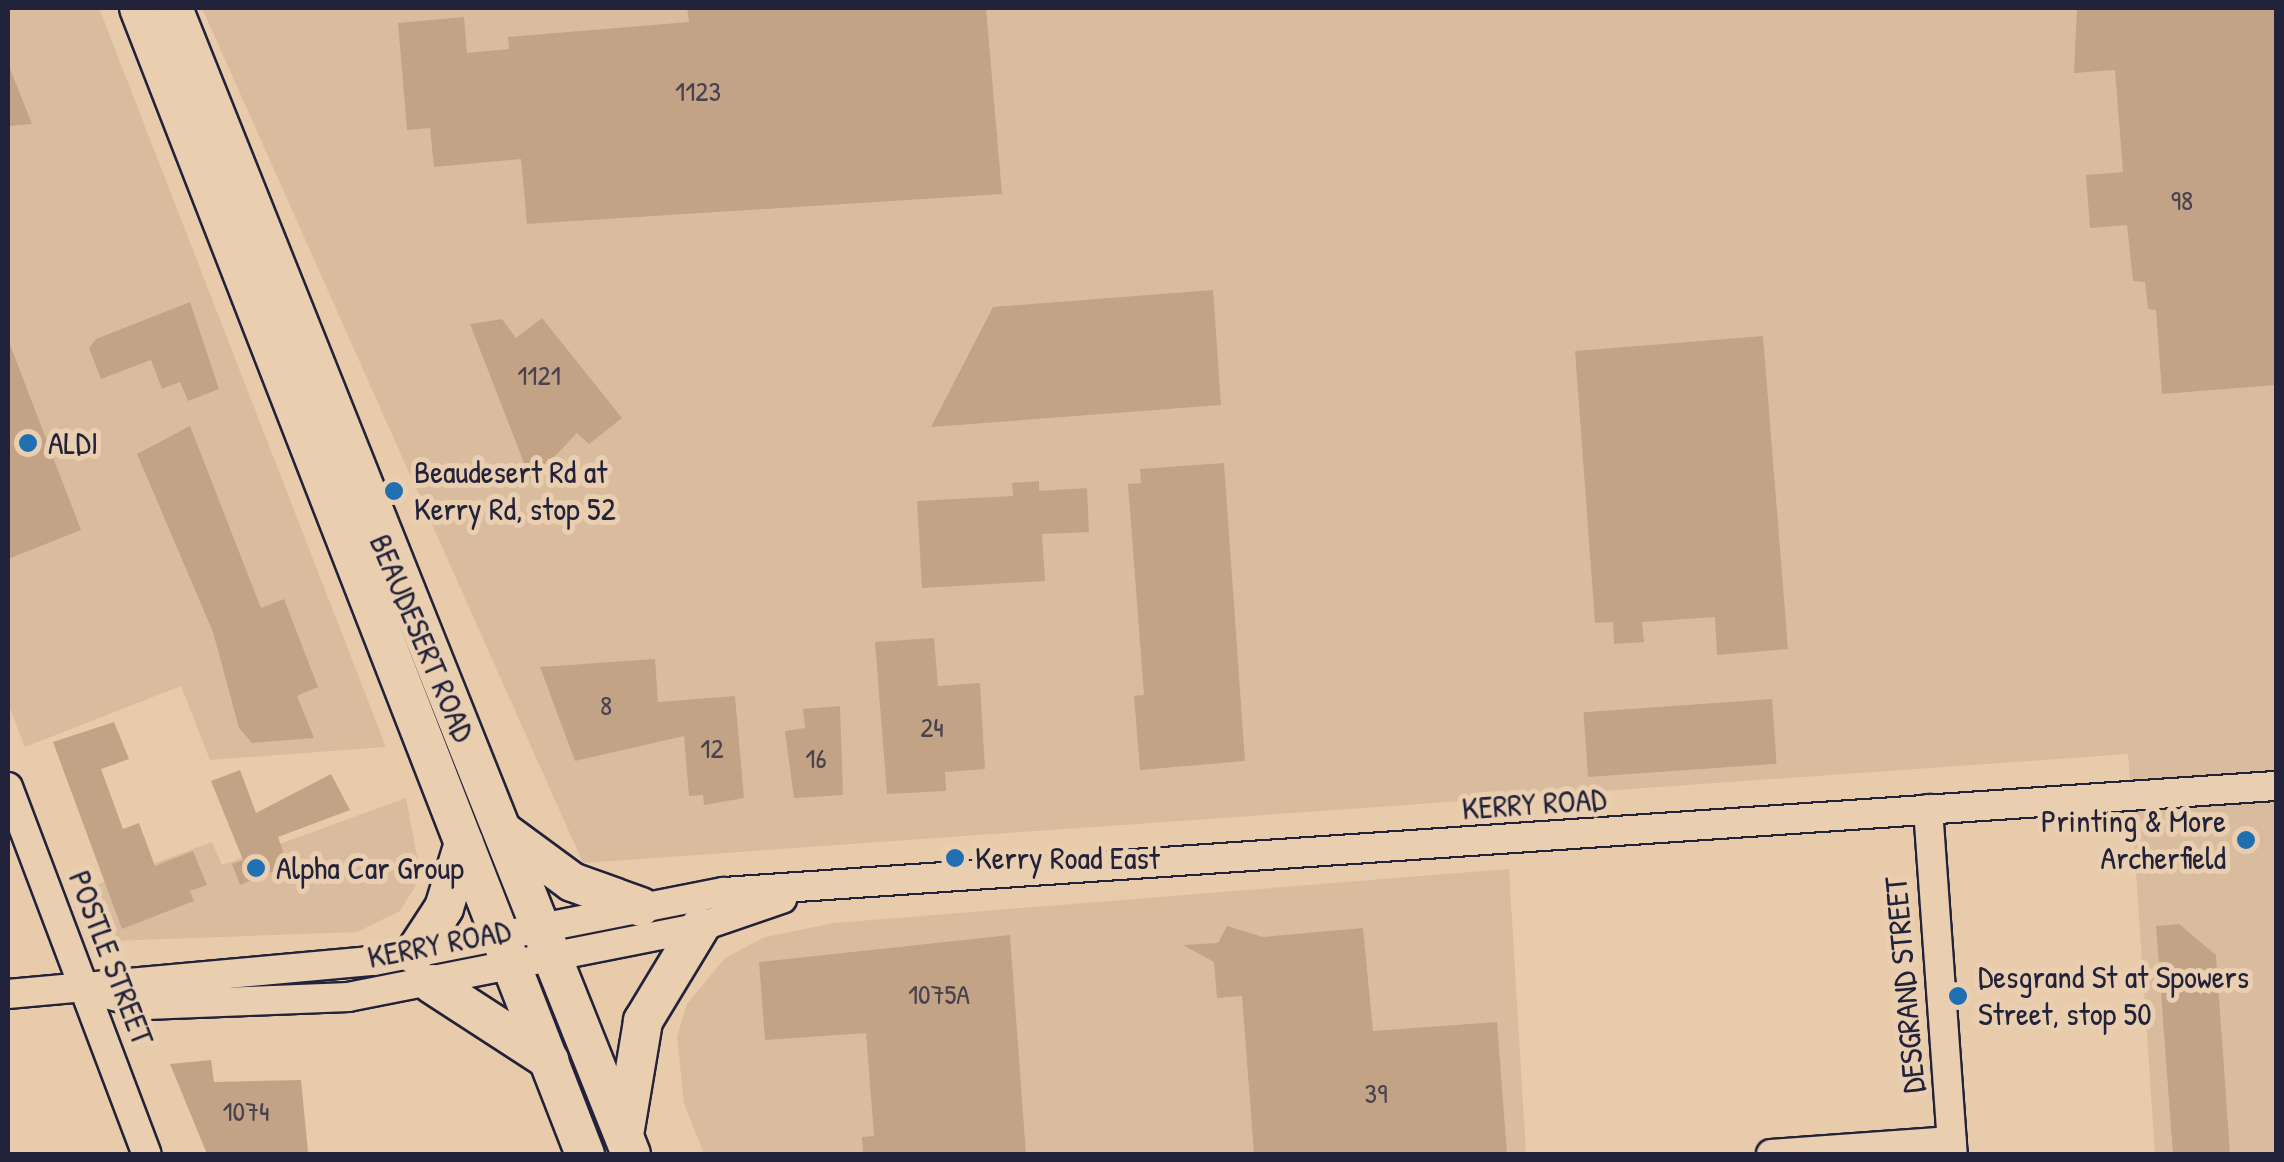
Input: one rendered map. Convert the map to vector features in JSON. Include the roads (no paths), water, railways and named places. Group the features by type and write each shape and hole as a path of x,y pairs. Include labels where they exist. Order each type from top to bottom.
{"highway":[{"name":"BEAUDESERT ROAD","path":"140,8 585,1154"},
{"name":"BEAUDESERT ROAD","path":"173,8 628,1145"},
{"path":"502,830 572,882 641,906"},
{"path":"464,843 423,969 549,1060"},
{"path":"628,1145 643,1021 700,927"}],"street":[{"name":"KERRY ROAD","path":"547,943 641,906 724,892 796,894 2276,786"},
{"name":"POSTLE STREET","path":"8,788 88,990 147,1154"},
{"name":"DESGRAND STREET","path":"1928,809 1952,1148"},
{"name":"KERRY ROAD","path":"8,994 88,990 150,974 423,969 547,943 700,927 796,894"},
{"path":"1771,1154 1952,1148"}],"place":[{"name":"ALDI","path":"28,443"},
{"name":"Beaudesert Rd at Kerry Rd, stop 52","path":"394,491"},
{"name":"Printing & More Archerfield","path":"2246,840"},
{"name":"Kerry Road East","path":"955,858"},
{"name":"Alpha Car Group","path":"256,868"},
{"name":"Desgrand St at Spowers Street, stop 50","path":"1958,996"}]}
